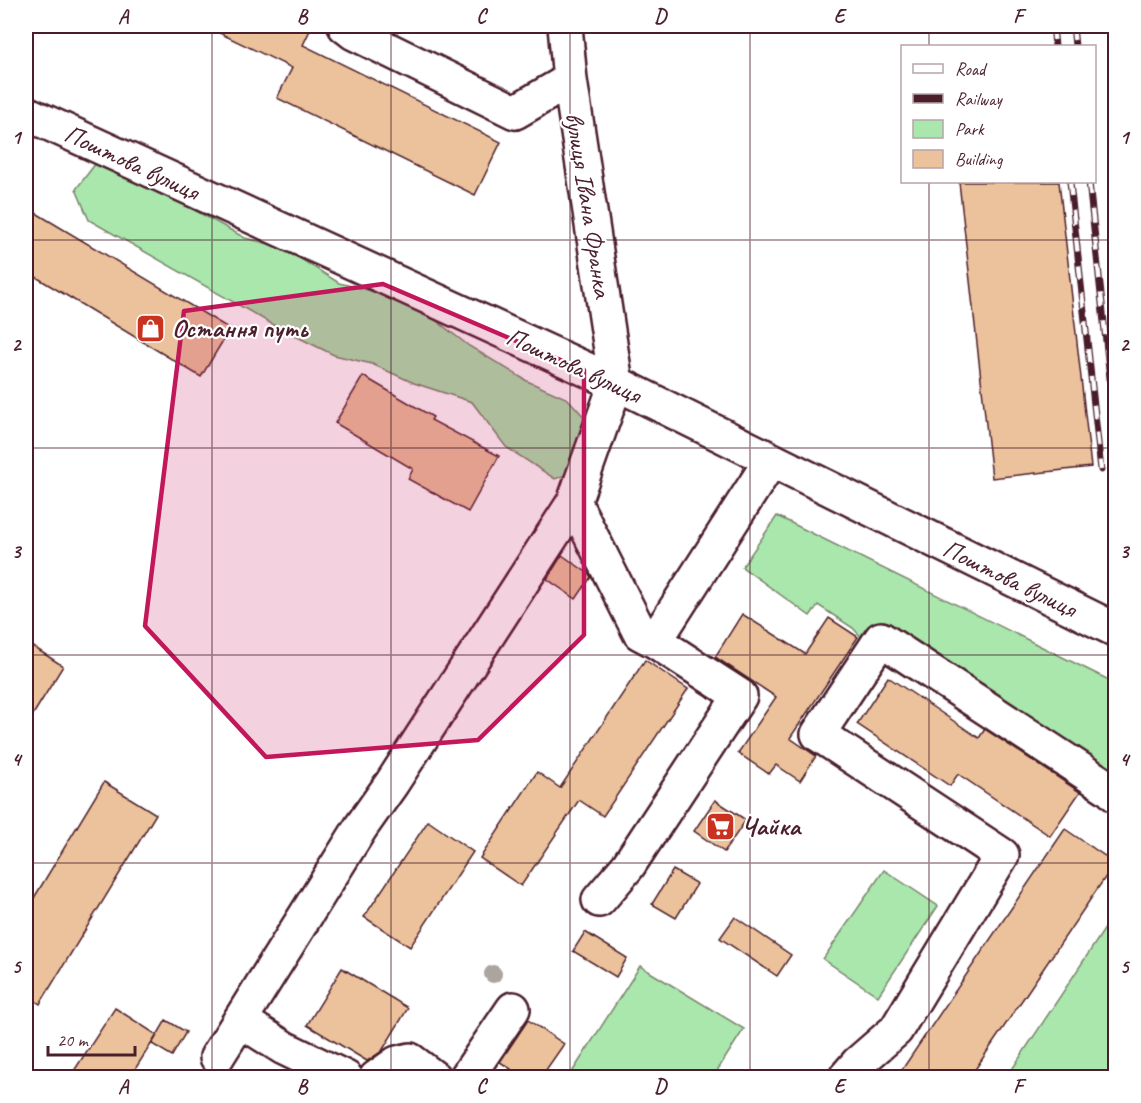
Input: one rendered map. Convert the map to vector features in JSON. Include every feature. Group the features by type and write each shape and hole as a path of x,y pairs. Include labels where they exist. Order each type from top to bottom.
{"street":[{"path":"345,26 354,33 388,38 515,112 570,80"},
{"name":"вулиця Івана Франка","path":"565,26 570,80 616,383"},
{"name":"Поштова вулиця","path":"26,115 616,383 1116,630"},
{"path":"216,1057 361,827 392,783 574,502 616,383"},
{"path":"655,641 771,460"},
{"path":"574,502 640,633 740,696 628,866 598,900"},
{"path":"845,1077 896,1030 1002,855 818,734 881,639 1116,795"},
{"path":"466,1077 513,1009"},
{"path":"240,1020 284,1048 346,1077"},
{"path":"376,1077 397,1063 410,1060 435,1077"}],"highlighted area":[{"path":"383,284 584,370 584,635 478,740 266,757 145,626 184,311"}],"green space":[{"path":"96,163 169,196 245,238 282,247 339,283 393,296 434,319 469,346 527,381 568,399 597,431 578,470 555,479 506,447 472,402 414,383 372,364 334,355 279,328 89,220 76,189"},
{"path":"777,516 1115,683 1115,780 983,701 971,719 887,665 853,628 818,605 810,616 742,567"},
{"path":"884,870 938,906 878,996 823,959"},
{"path":"1115,913 1115,1077 1007,1077"},
{"path":"640,966 744,1029 713,1077 569,1077"}],"building":[{"path":"205,26 312,26 303,45 501,142 475,195 277,98 292,68"},
{"path":"959,183 1059,183 1091,467 992,478"},
{"path":"26,207 230,329 201,377 26,271"},
{"path":"363,376 433,417 431,420 499,456 468,512 408,479 413,469 335,423"},
{"path":"562,555 591,577 576,599 547,579"},
{"path":"742,614 805,654 829,618 858,637 790,738 816,756 800,781 776,765 769,774 738,753 776,697 715,657"},
{"path":"26,642 63,666 26,726"},
{"path":"645,660 688,689 603,816 579,800 521,886 480,858 537,772 560,788"},
{"path":"888,677 979,738 985,729 1080,792 1050,836 958,774 950,786 857,724"},
{"path":"104,782 156,814 40,1004 26,995 26,911"},
{"name":"Чайка","path":"715,800 746,820 724,852 694,831"},
{"path":"428,821 473,852 410,947 364,917"},
{"path":"1065,829 1115,863 970,1077 897,1077"},
{"path":"673,870 697,884 676,918 652,904"},
{"path":"735,917 791,955 777,976 720,938"},
{"path":"585,932 627,958 616,977 573,951"},
{"path":"342,968 408,1008 382,1051 367,1061 307,1025"},
{"path":"115,1008 157,1035 130,1077 70,1077"},
{"path":"166,1020 186,1032 172,1056 152,1044"},
{"path":"528,1020 564,1044 541,1077 505,1077 511,1069 500,1062"}],"railway":[{"path":"1053,26 1055,45"},
{"path":"1073,26 1075,45"},
{"path":"1070,183 1101,470"},
{"path":"1089,183 1116,435"}],"place":[{"name":"Остання путь","path":"151,328"},
{"name":"Чайка","path":"720,826"}]}
